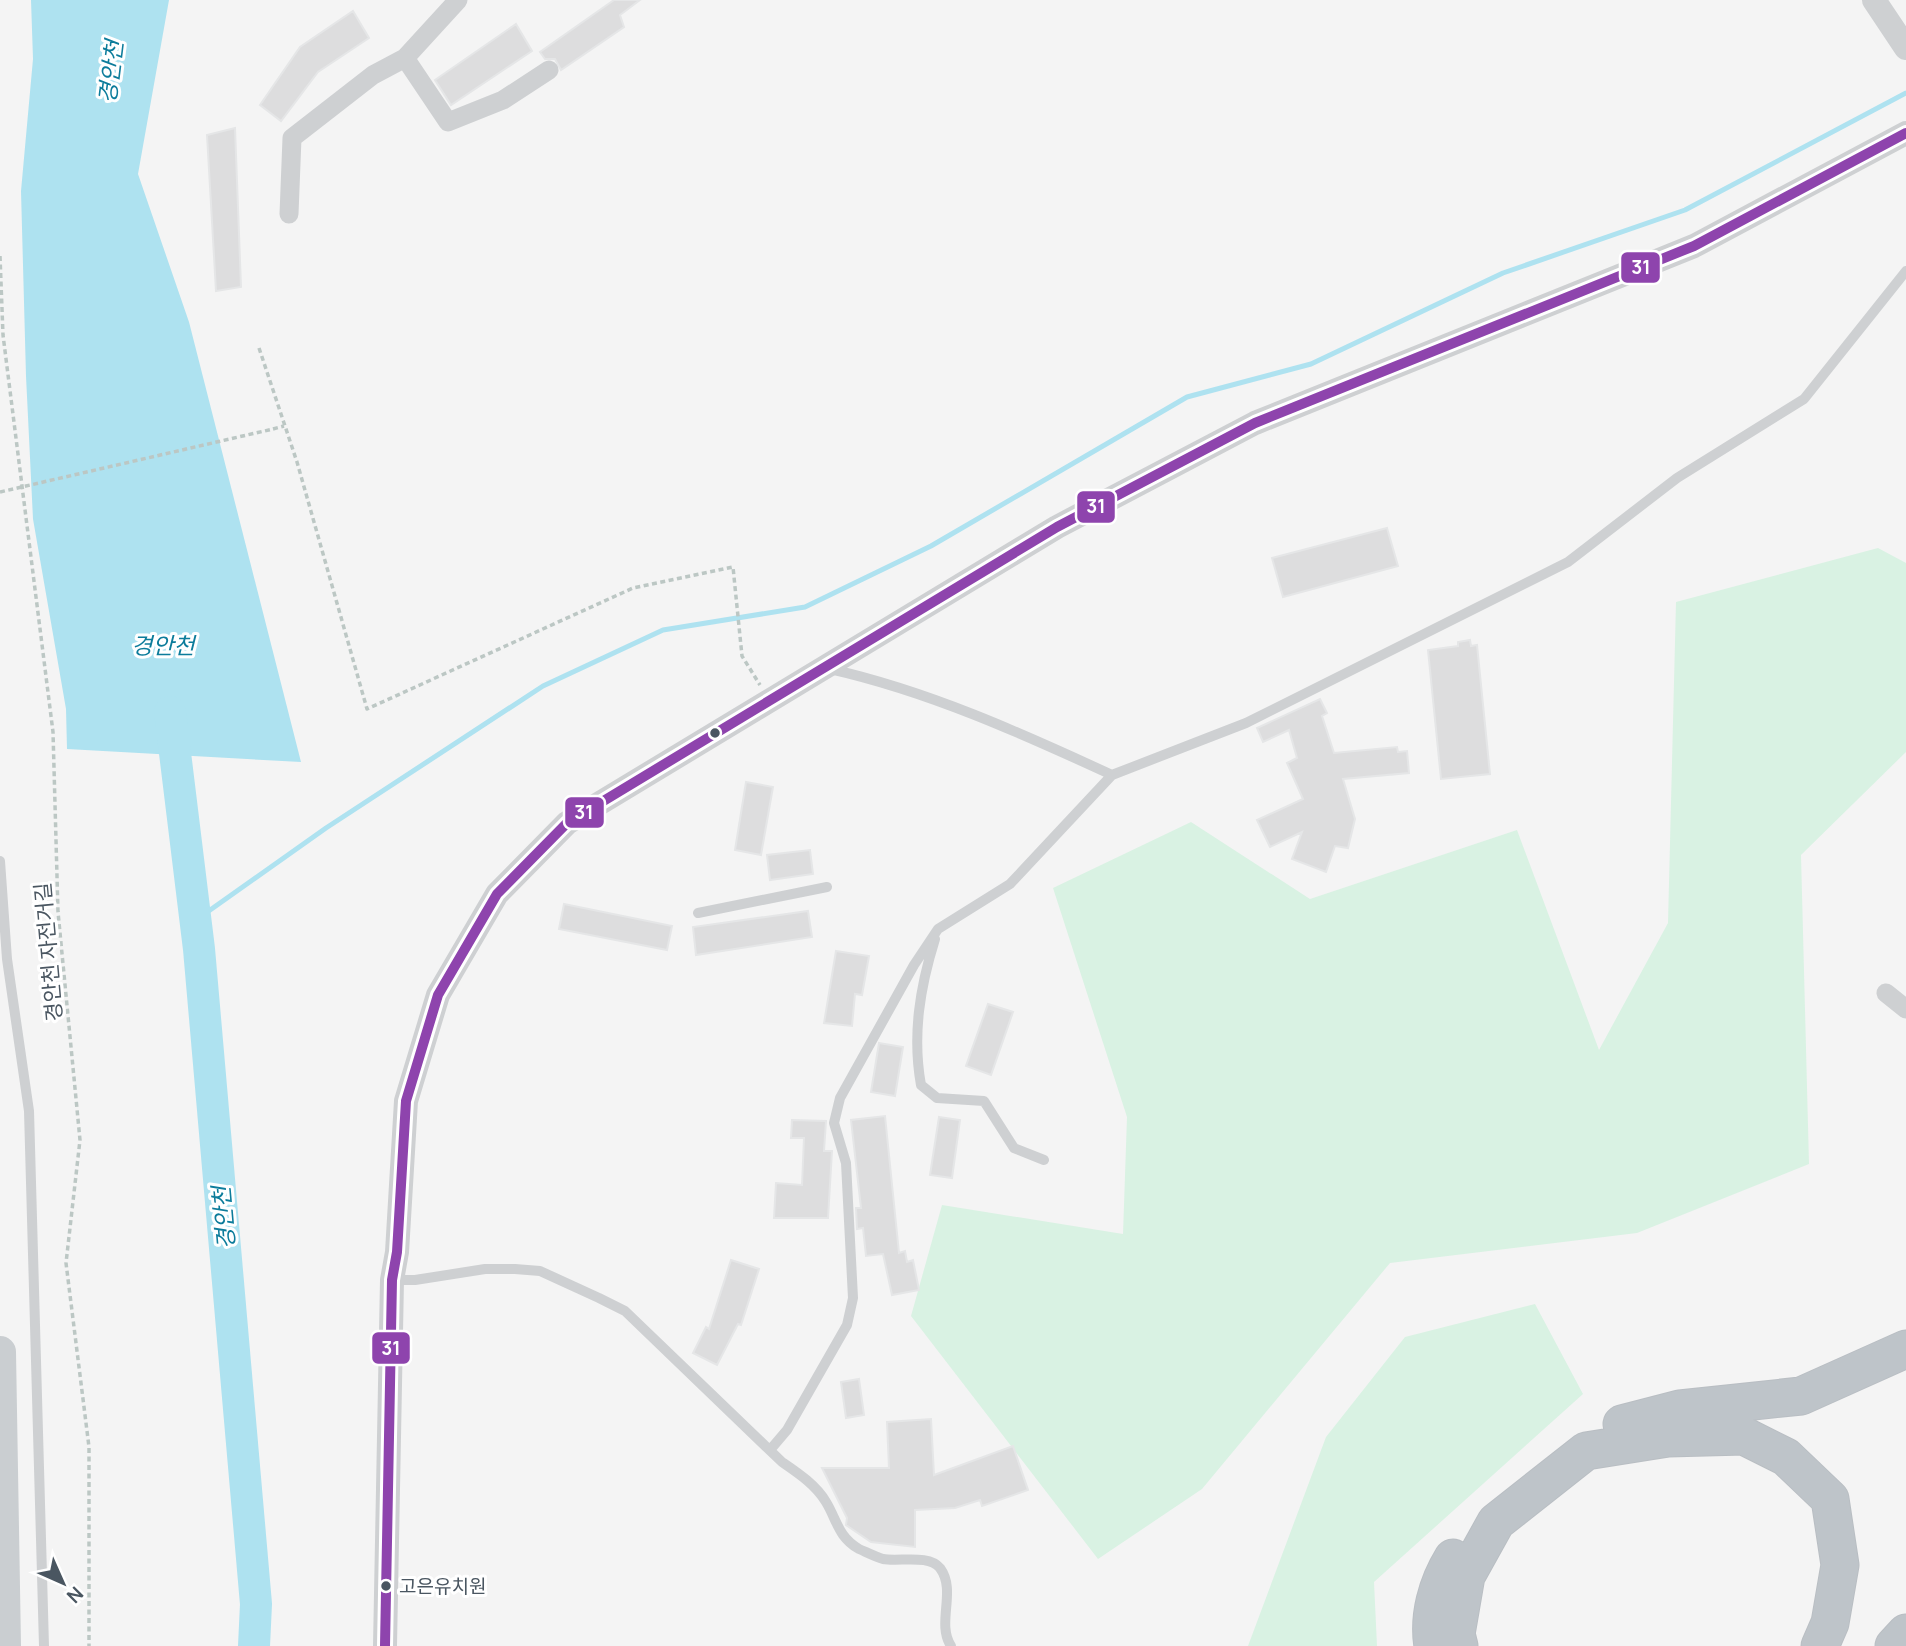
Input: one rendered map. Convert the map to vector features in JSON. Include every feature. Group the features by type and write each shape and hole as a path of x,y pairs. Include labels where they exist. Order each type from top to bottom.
{"highway":[{"path":"1433,1646 1430,1623 1444,1572 1478,1516 1537,1465 1589,1433 1680,1409 1801,1396 1906,1349"},
{"path":"1459,1646 1456,1634 1466,1576 1496,1522 1586,1451 1668,1438 1744,1436 1786,1457 1830,1499 1840,1565 1830,1623 1820,1646"},
{"path":"1894,1646 1906,1633"}],"main road":[{"path":"0,1352 5,1646"}],"street":[{"path":"289,214 292,138 373,75 405,58 458,0"},
{"path":"1874,0 1906,48"},
{"path":"405,58 448,122 503,100 549,70"},
{"path":"385,1646 392,1280 397,1252 406,1101 438,995 497,894 567,823 768,699 826,668 1057,527 1255,423 1694,246 1906,133"},
{"path":"1886,993 1906,1009"}],"lane":[{"path":"770,1450 787,1430 847,1325 853,1298 846,1163 835,1123 840,1098 914,965 938,929 1010,884 1112,775 1246,723 1568,562 1678,478 1804,399 1906,271"},
{"path":"826,668 886,682 1030,737 1112,775"},
{"path":"0,861 7,959 29,1111 44,1646"},
{"path":"698,913 827,887"},
{"path":"938,929 923,976 918,1018 917,1063 921,1085 937,1098 984,1101 1014,1148 1023,1154 1044,1160"},
{"path":"392,1280 415,1280 485,1269 540,1271 625,1311 825,1500 841,1536 858,1548 883,1559 932,1562 940,1568 947,1583 946,1624 951,1646"}],"path":[{"name":"경안천 자전거길","path":"0,256 3,335 53,732 58,912 80,1140 66,1263 89,1447 89,1646"},
{"path":"259,348 285,426 367,709 633,588 733,567 742,656 768,699"},
{"path":"0,492 285,426"}],"green space":[{"path":"1878,548 1906,563 1906,752 1801,855 1809,1164 1637,1233 1390,1263 1202,1489 1098,1559 911,1316 942,1205 1123,1234 1127,1117 1053,888 1191,822 1310,899 1517,830 1599,1050 1668,923 1676,602"},
{"path":"1535,1304 1583,1394 1374,1582 1377,1646 1248,1646 1326,1437 1405,1337"}],"water":[{"name":"경안천","path":"31,0 169,0 138,174 189,322 301,762 67,749 66,709 33,519 26,376 21,191 33,59"}],"building":[{"path":"614,0 640,0 620,15 624,27 561,70 555,59 545,59 540,52"},
{"path":"353,11 369,38 318,72 281,121 260,105 300,47"},
{"path":"516,24 532,51 451,105 435,80"},
{"path":"235,128 241,287 216,291 207,135"},
{"path":"1387,528 1398,566 1283,597 1272,558"},
{"path":"1470,640 1471,646 1477,645 1490,774 1441,779 1428,650 1458,646 1458,642"},
{"path":"1320,699 1327,713 1322,716 1334,753 1397,747 1398,752 1407,751 1409,773 1343,779 1355,819 1348,848 1335,846 1326,872 1292,859 1302,832 1270,847 1257,820 1303,799 1287,763 1297,758 1289,730 1263,742 1257,728"},
{"path":"746,782 773,787 761,855 735,850"},
{"path":"810,850 813,874 770,880 767,855"},
{"path":"564,904 672,926 667,950 559,929"},
{"path":"808,911 812,937 696,955 693,927"},
{"path":"836,951 869,956 862,995 855,994 852,1026 824,1023"},
{"path":"988,1004 1013,1012 991,1075 966,1066"},
{"path":"879,1043 903,1047 895,1096 871,1092"},
{"path":"885,1116 899,1253 905,1251 907,1262 913,1260 919,1290 892,1295 883,1254 866,1256 863,1228 857,1229 856,1208 861,1208 851,1120"},
{"path":"939,1117 960,1120 952,1178 930,1175"},
{"path":"792,1120 826,1121 824,1151 832,1151 828,1218 774,1218 776,1183 802,1185 804,1138 791,1138"},
{"path":"731,1260 759,1269 741,1325 738,1324 717,1365 693,1353 706,1327 709,1329"},
{"path":"859,1379 864,1415 846,1418 841,1382"},
{"path":"931,1419 934,1475 1013,1446 1028,1490 982,1506 980,1500 955,1508 915,1510 915,1547 871,1542 846,1525 847,1518 822,1468 889,1468 887,1422"}],"waterway":[{"path":"196,920 326,828 543,686 663,630 805,607 931,546 1187,397 1311,364 1503,273 1685,210 1906,93"},
{"name":"경안천","path":"170,712 199,949 256,1604 254,1646"}],"transit line":[{"name":"31","path":"385,1646 392,1280 397,1252 406,1101 438,995 497,894 567,823 1057,527 1255,423 1694,246 1906,133"}],"place":[{"name":"고은유치원","path":"386,1586"}]}
